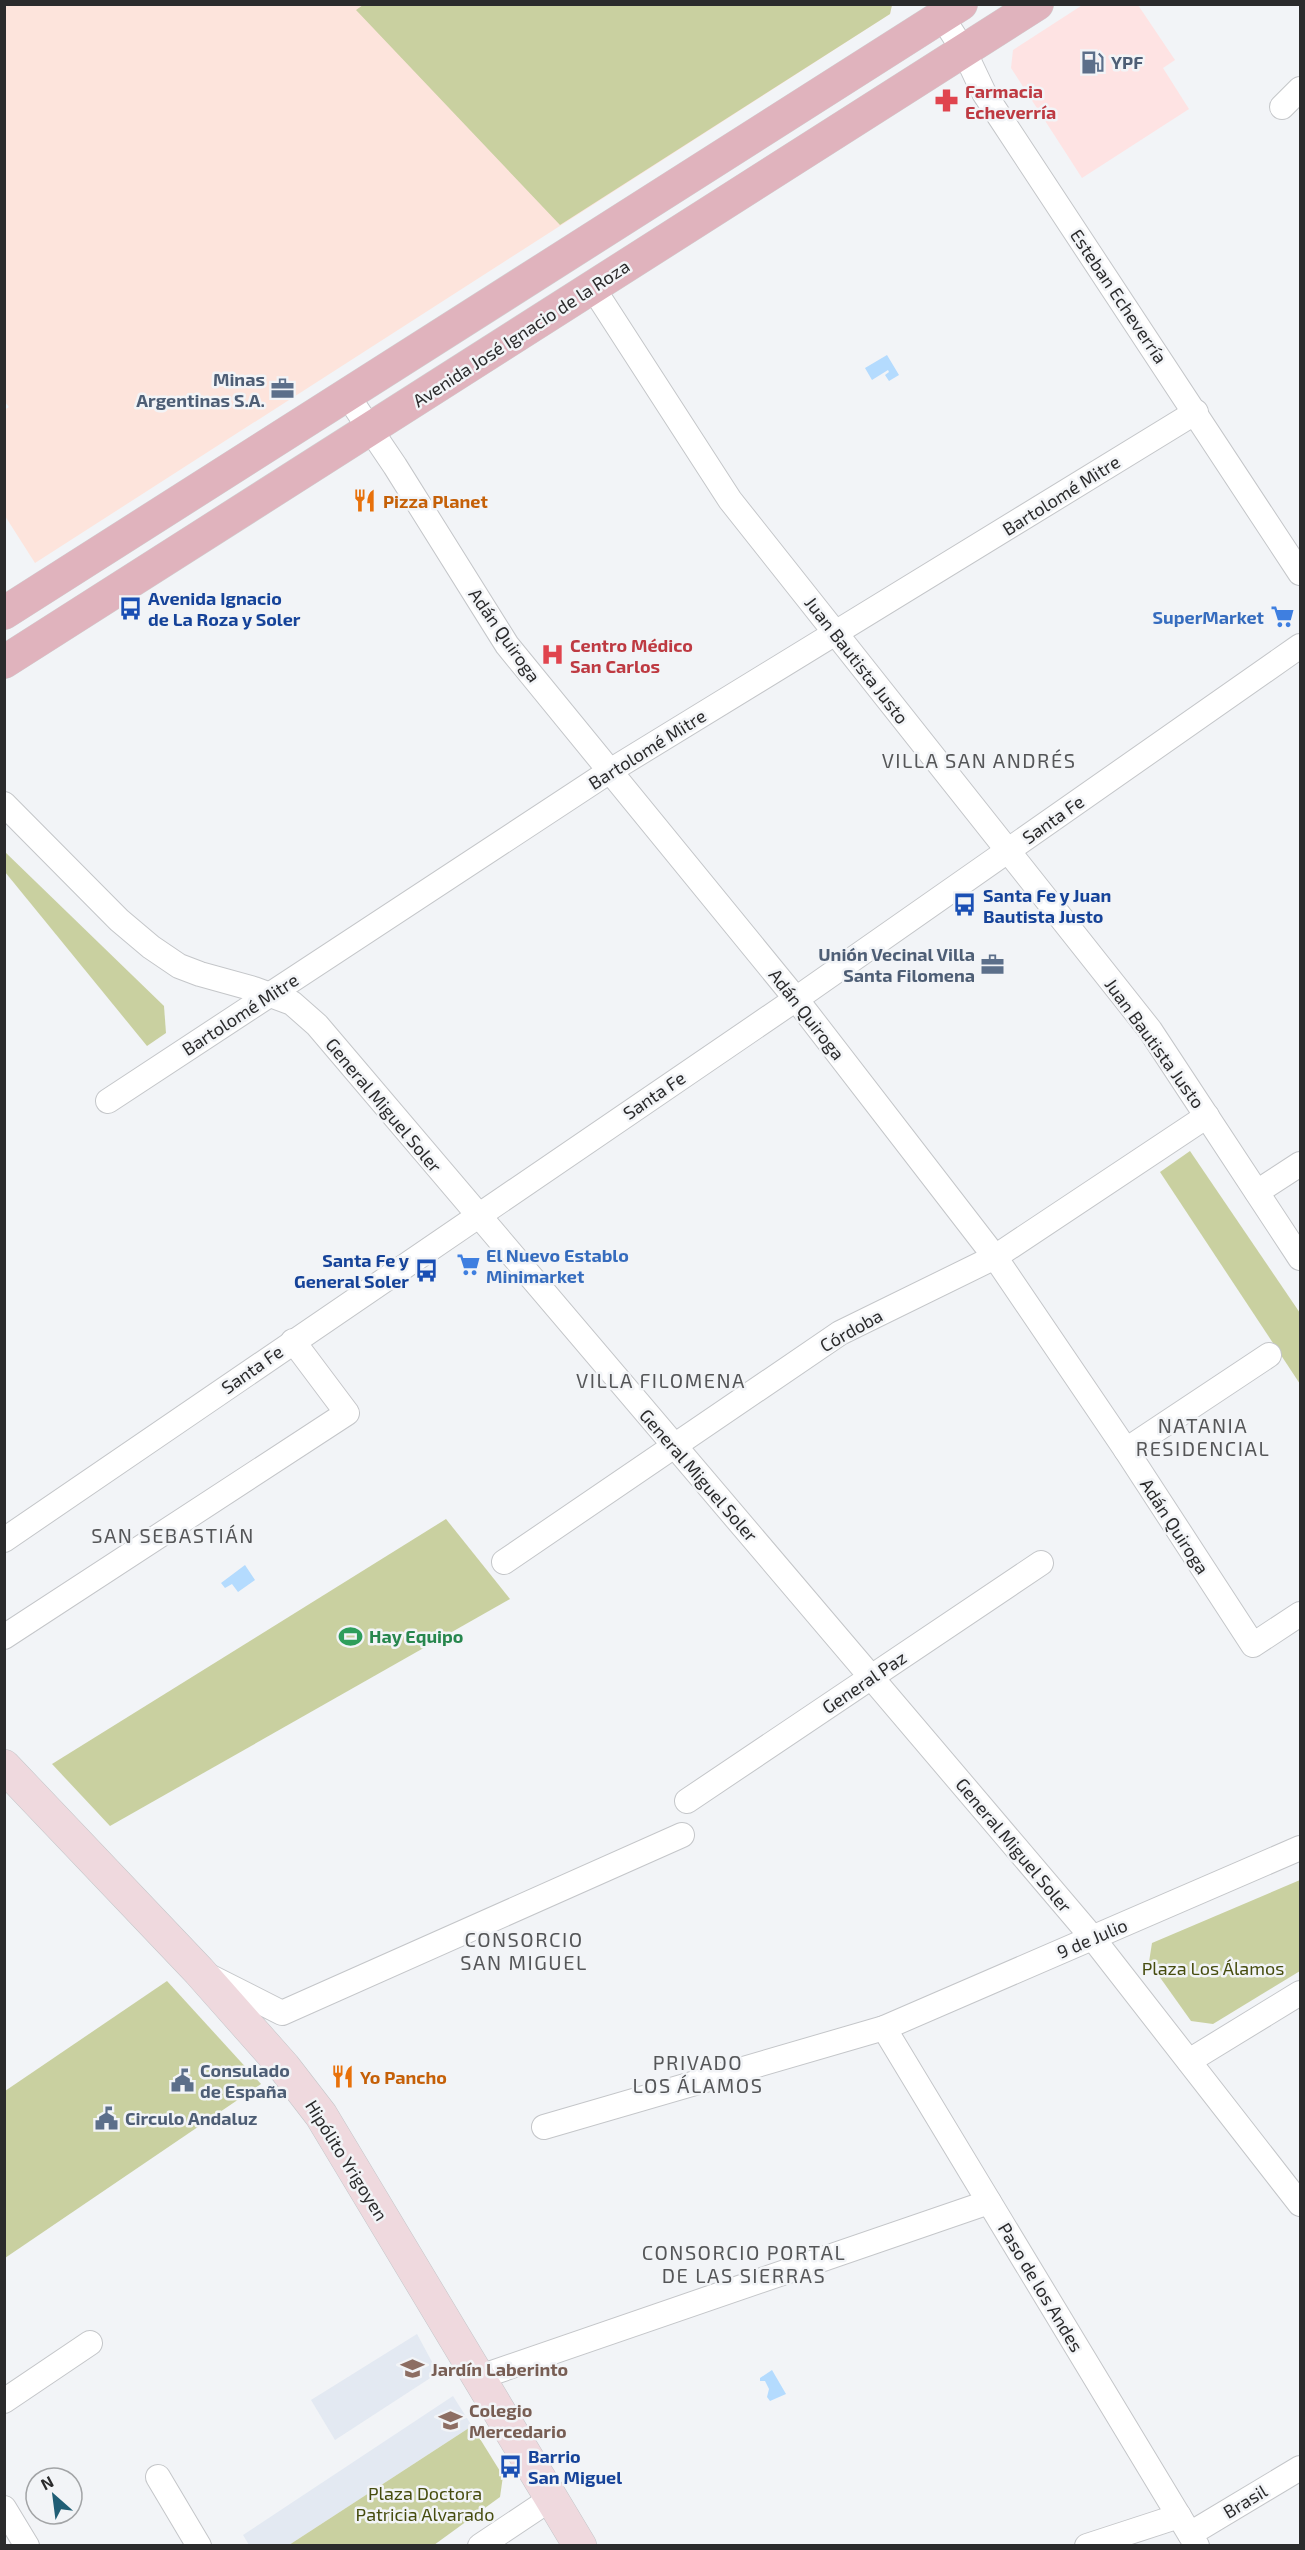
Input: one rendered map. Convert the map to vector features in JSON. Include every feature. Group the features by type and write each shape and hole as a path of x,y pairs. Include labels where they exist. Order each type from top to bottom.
{"main road":[{"name":"Avenida José Ignacio de la Roza","path":"11,652 370,429 1037,4"},
{"path":"4,613 952,11"},
{"name":"Hipólito Yrigoyen","path":"4,1766 199,1971 284,2067 321,2115 580,2546"}],"street":[{"name":"Esteban Echeverría","path":"952,11 964,51 984,93 1300,573"},
{"path":"1282,107 1300,89"},
{"name":"Juan Bautista Justo","path":"593,288 730,500 1150,1030 1300,1258"},
{"name":"Adán Quiroga","path":"347,395 507,645 796,999 995,1257 1126,1450 1253,1645 1300,1614"},
{"name":"Bartolomé Mitre","path":"108,1101 610,771 1196,412"},
{"name":"Santa Fe","path":"4,1540 796,999 1300,646"},
{"name":"General Miguel Soler","path":"4,804 119,920 151,947 179,966 292,1004 317,1025 1092,1937 1300,2204"},
{"name":"Córdoba","path":"504,1562 840,1333 995,1257 1207,1116"},
{"path":"1257,1192 1300,1164"},
{"path":"4,1637 347,1413 293,1341"},
{"path":"1126,1450 1269,1355"},
{"name":"General Paz","path":"687,1801 1041,1563"},
{"path":"199,1971 282,2013 682,1835"},
{"name":"9 de Julio","path":"544,2127 884,2028 1300,1848"},
{"path":"1189,2061 1300,1993"},
{"name":"Paso de los Andes","path":"884,2028 1189,2532"},
{"path":"480,2377 989,2202"},
{"path":"4,2401 90,2343"},
{"name":"Brasil","path":"1087,2546 1189,2532 1300,2468"},
{"path":"158,2477 199,2546"},
{"path":"480,2546 552,2498"},
{"path":"4,2508 27,2546"}],"shaded area":[{"name":"YPF","path":"1084,4 1138,5 1175,60 1163,68 1189,109 1082,178 1011,68 1013,50"},
{"path":"4,5 892,5 890,14 35,563 5,516 4,410 9,407 4,401"},
{"path":"417,2334 438,2373 335,2440 311,2400"},
{"name":"Colegio Mercedario","path":"453,2396 472,2426 289,2545 249,2545 243,2535"}],"green space":[{"path":"363,5 892,5 890,14 560,225 356,10"},
{"path":"4,851 164,1006 166,1033 147,1046 5,872"},
{"path":"1190,1151 1300,1313 1300,1384 1160,1172"},
{"name":"Hay Equipo","path":"446,1519 510,1599 110,1826 52,1764"},
{"name":"Plaza Los Álamos","path":"1300,1880 1300,1971 1213,2024 1191,2021 1149,1962 1152,1943"},
{"name":"Circulo Andaluz","path":"167,1981 261,2084 5,2258 5,2091"},
{"name":"Plaza Doctora Patricia Alvarado","path":"472,2426 503,2476 500,2497 434,2545 289,2545"}],"water":[{"path":"887,355 899,375 889,381 885,375 889,372 888,370 872,380 865,368"},
{"path":"245,1565 255,1580 238,1592 232,1584 225,1588 221,1583"},
{"path":"772,2370 786,2394 770,2401 767,2397 769,2389 765,2381 760,2381 760,2378"}],"place":[{"name":"YPF","path":"1093,62"},
{"name":"Farmacia Echeverría","path":"947,101"},
{"name":"Minas Argentinas S.A.","path":"283,389"},
{"name":"Pizza Planet","path":"365,501"},
{"name":"Avenida Ignacio de La Roza y Soler","path":"130,608"},
{"name":"SuperMarket","path":"1282,617"},
{"name":"Centro Médico San Carlos","path":"552,655"},
{"name":"Santa Fe y Juan Bautista Justo","path":"965,905"},
{"name":"Unión Vecinal Villa Santa Filomena","path":"993,964"},
{"name":"El Nuevo Establo Minimarket","path":"468,1265"},
{"name":"Santa Fe y General Soler","path":"427,1270"},
{"name":"Hay Equipo","path":"351,1636"},
{"name":"Yo Pancho","path":"342,2077"},
{"name":"Consulado de España","path":"182,2080"},
{"name":"Circulo Andaluz","path":"107,2118"},
{"name":"Jardín Laberinto","path":"413,2369"},
{"name":"Colegio Mercedario","path":"451,2420"},
{"name":"Barrio San Miguel","path":"510,2466"}],"district":[{"name":"VILLA SAN ANDRÉS","path":"979,760"},
{"name":"VILLA FILOMENA","path":"661,1380"},
{"name":"NATANIA RESIDENCIAL","path":"1203,1436"},
{"name":"SAN SEBASTIÁN","path":"173,1535"},
{"name":"CONSORCIO SAN MIGUEL","path":"524,1950"},
{"name":"PRIVADO LOS ÁLAMOS","path":"698,2074"},
{"name":"CONSORCIO PORTAL DE LAS SIERRAS","path":"744,2264"}]}
